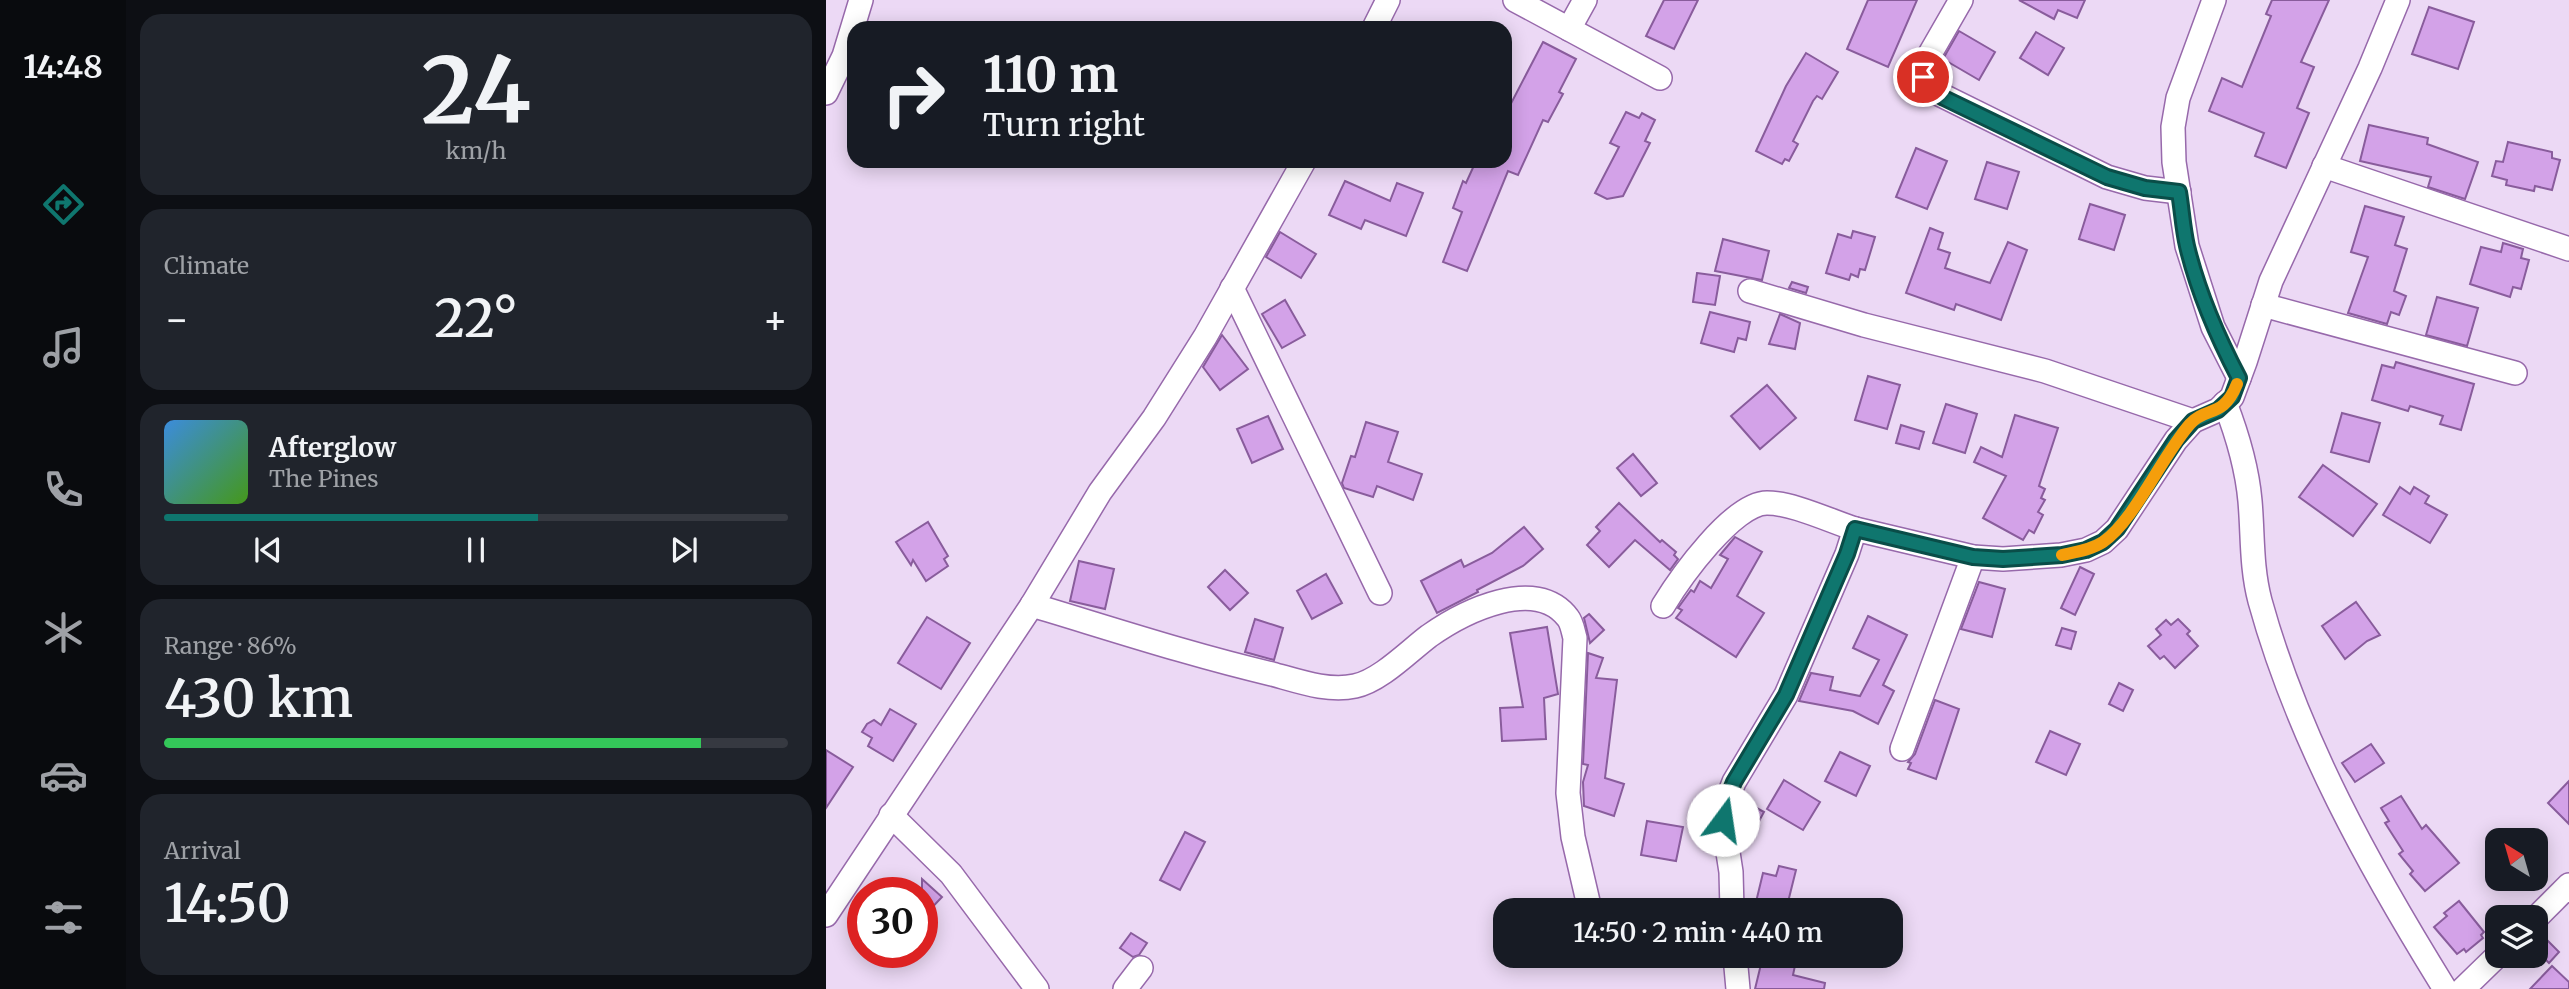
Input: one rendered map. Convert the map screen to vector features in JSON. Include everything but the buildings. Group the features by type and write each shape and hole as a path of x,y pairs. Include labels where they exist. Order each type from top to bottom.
{"street":[{"path":"855,21 861,0"},
{"path":"1378,21 1388,0"},
{"path":"1515,0 1660,78"},
{"path":"1569,29 1585,0"},
{"path":"1961,0 1923,66 1923,77 1931,90 2107,177 2145,188 2179,192"},
{"path":"2214,0 2178,98 2174,162 2187,246 2213,327 2239,378"},
{"path":"1664,607 1678,582 1703,551 1744,511 1756,504 1786,506 1855,529 1973,557 2003,559 2062,555 2086,550 2103,542 2131,510 2176,440 2193,421 2218,410 2232,397 2271,281 2370,68 2398,0"},
{"path":"826,93 847,46"},
{"path":"2324,166 2569,249"},
{"path":"826,915 1032,605 1100,492 1154,418 1300,168"},
{"path":"1232,288 1380,593"},
{"path":"1750,290 1864,325 2045,371 2193,421"},
{"path":"2263,305 2515,373"},
{"path":"2225,403 2236,431 2248,487 2254,575 2290,685 2316,754 2340,803 2397,912 2445,989"},
{"path":"1732,898 1731,872 1723,820 1725,805 1734,782 1786,695 1847,554 1855,529"},
{"path":"1902,749 1973,557"},
{"path":"1032,605 1234,665 1338,688 1358,686 1387,669 1430,635 1468,613 1488,605 1526,597 1545,599 1569,619 1575,638 1568,793 1573,837 1587,898"},
{"path":"891,815 951,874 1037,989"},
{"path":"2548,906 2569,885"},
{"path":"1125,989 1141,968"},
{"path":"1736,968 1738,989"},
{"path":"2463,989 2485,968"}],"slow traffic":[{"path":"2062,555 2086,550 2103,542 2117,529 2176,440 2193,421 2218,410 2232,397 2237,384"}],"route":[{"path":"1723,820 1725,805 1734,782 1786,695 1847,554 1855,529 1973,557 2003,559 2062,555 2086,550 2103,542 2117,529 2176,440 2193,421 2218,410 2232,397 2239,378 2213,327 2198,282 2187,246 2179,192 2145,188 2107,177 1944,98 1931,90 1923,77"}]}
